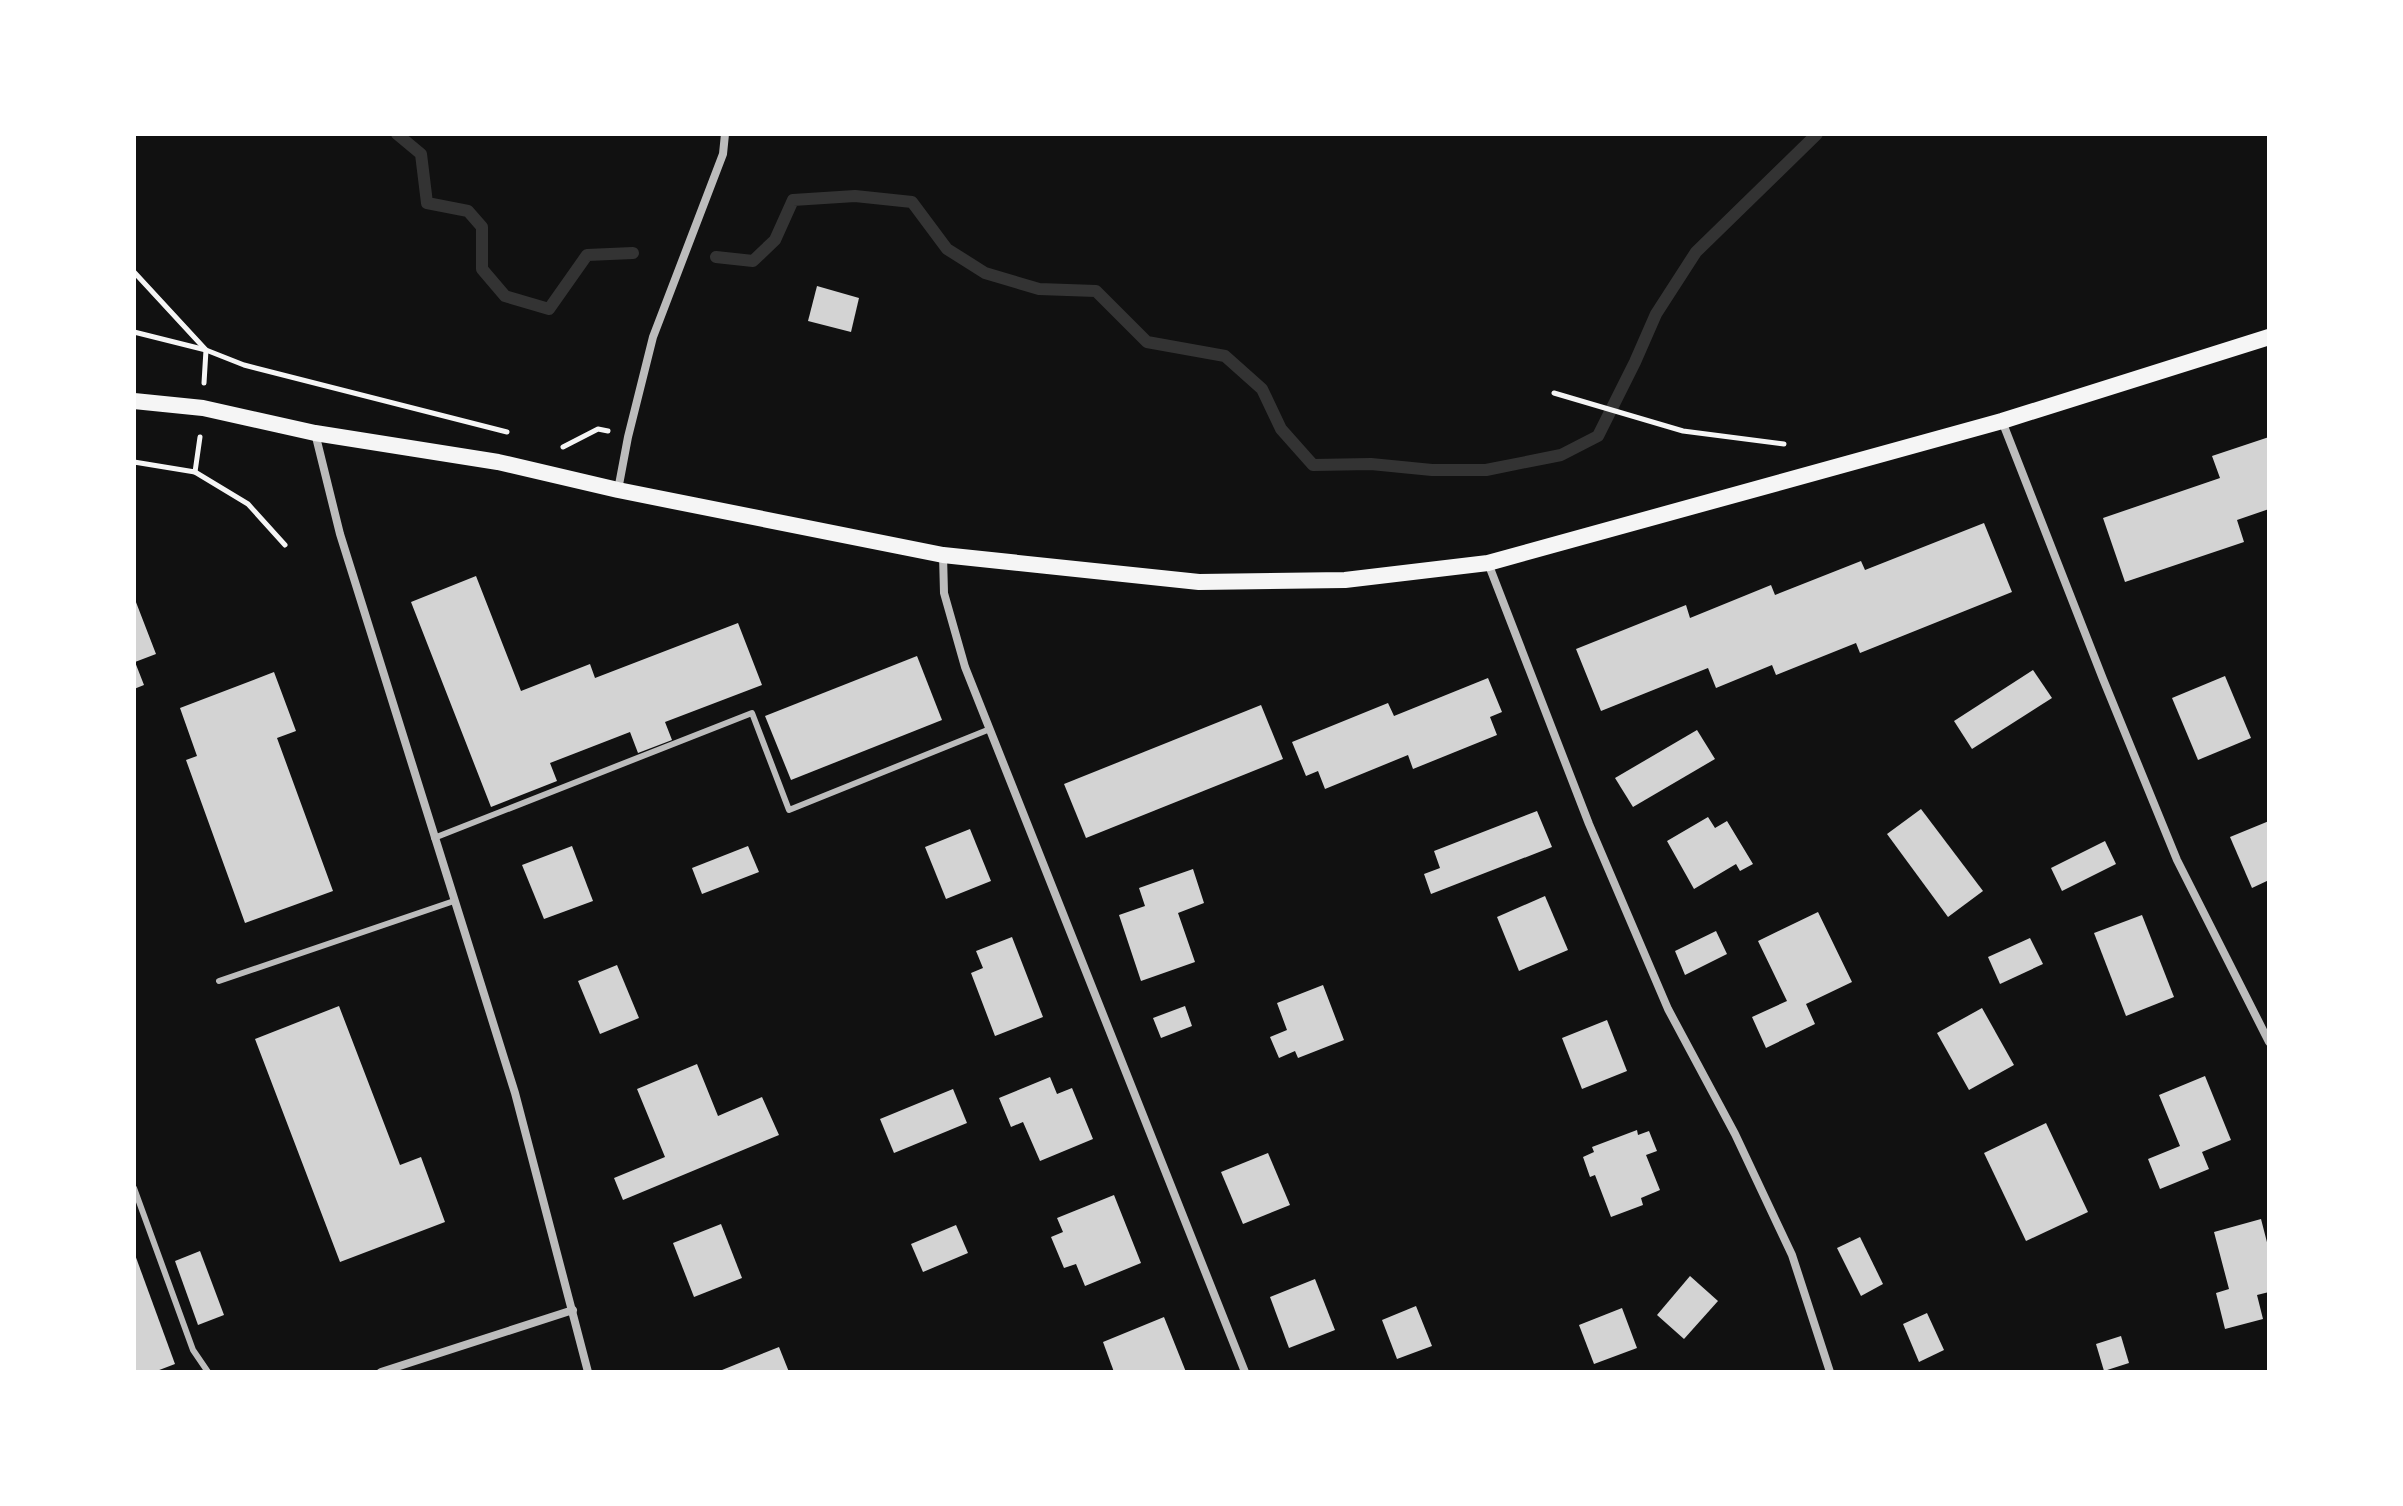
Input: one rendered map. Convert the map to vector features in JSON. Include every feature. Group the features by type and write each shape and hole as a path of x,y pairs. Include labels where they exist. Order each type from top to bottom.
{"main road":[{"path":"134,401 203,408 315,433 498,462 618,490 943,555 1199,582 1345,580 1488,563 2002,421 2269,337"}],"street":[{"path":"618,490 653,337 723,154 725,134"},
{"path":"2002,421 2177,860 2269,1042"},
{"path":"315,433 340,534 515,1093 588,1372"},
{"path":"943,555 944,593 965,667 1245,1372"},
{"path":"1488,563 1589,824 1668,1009 1735,1134 1792,1255 1830,1372"},
{"path":"381,1372 573,1310"}],"lane":[{"path":"434,838 752,713 789,810 990,729"},
{"path":"219,981 454,901"},
{"path":"134,1188 193,1350 208,1372"}],"path":[{"path":"134,272 206,350"},
{"path":"134,332 206,350 244,365 521,435"},
{"path":"1554,393 1683,431 1784,444"},
{"path":"550,443 565,447 598,429 628,437"},
{"path":"134,462 195,472 248,504 285,545"}],"building":[{"path":"817,286 859,298 851,332 808,321"},
{"path":"2269,437 2269,509 2237,520 2244,542 2125,582 2103,518 2220,478 2212,456"},
{"path":"1984,523 2012,592 1860,653 1856,643 1776,675 1772,665 1716,688 1708,668 1601,711 1576,649 1686,605 1690,618 1771,585 1775,595 1861,561 1865,570"},
{"path":"476,576 521,691 590,664 595,678 738,623 762,685 665,722 672,740 638,753 630,732 550,763 557,781 491,807 411,602"},
{"path":"134,597 156,654 135,662 144,685 134,689"},
{"path":"917,656 942,720 791,780 765,716"},
{"path":"2033,670 2052,698 1972,749 1954,721"},
{"path":"274,672 296,731 277,738 333,891 245,923 186,760 197,756 180,708"},
{"path":"2225,676 2251,738 2198,760 2172,698"},
{"path":"1488,678 1502,712 1490,717 1497,735 1413,769 1408,755 1325,789 1318,771 1306,776 1292,742 1388,703 1394,716"},
{"path":"1261,705 1283,759 1086,838 1064,784"},
{"path":"1697,730 1715,759 1633,807 1615,778"},
{"path":"1921,809 1983,891 1948,917 1887,834"},
{"path":"1537,811 1552,847 1431,894 1424,874 1440,868 1434,851"},
{"path":"1708,817 1715,828 1727,821 1753,864 1740,871 1736,864 1694,889 1667,841"},
{"path":"2269,821 2269,880 2252,888 2230,837"},
{"path":"970,829 991,881 946,899 925,847"},
{"path":"2105,841 2116,864 2062,891 2051,868"},
{"path":"572,846 593,901 544,919 522,865"},
{"path":"748,846 759,872 702,894 692,868"},
{"path":"1193,869 1204,903 1178,913 1195,962 1141,981 1119,915 1145,906 1139,888"},
{"path":"1545,896 1568,950 1519,971 1497,917"},
{"path":"1818,912 1852,982 1806,1004 1815,1024 1766,1048 1752,1017 1787,1001 1758,941"},
{"path":"2142,915 2174,997 2126,1016 2094,933"},
{"path":"1716,931 1727,954 1685,975 1675,951"},
{"path":"1012,937 1043,1017 995,1036 971,973 983,968 976,951"},
{"path":"2030,938 2043,964 2000,984 1988,957"},
{"path":"617,965 639,1018 600,1034 578,981"},
{"path":"1323,985 1344,1040 1298,1058 1295,1051 1279,1058 1270,1037 1287,1030 1277,1003"},
{"path":"339,1006 400,1165 421,1157 445,1222 340,1262 255,1039"},
{"path":"1185,1006 1192,1026 1161,1038 1153,1018"},
{"path":"1982,1008 2014,1065 1969,1090 1937,1033"},
{"path":"1607,1020 1627,1071 1582,1089 1562,1038"},
{"path":"697,1064 718,1116 762,1097 779,1135 623,1200 614,1178 665,1157 637,1089"},
{"path":"2205,1076 2231,1140 2202,1152 2209,1169 2160,1189 2148,1159 2180,1146 2159,1095"},
{"path":"1050,1077 1057,1094 1072,1088 1093,1139 1040,1161 1023,1122 1011,1127 999,1098"},
{"path":"953,1089 967,1123 894,1153 880,1119"},
{"path":"2046,1123 2088,1212 2026,1241 1984,1153"},
{"path":"1637,1130 1638,1135 1649,1131 1657,1151 1646,1155 1660,1190 1641,1198 1643,1205 1611,1217 1595,1175 1590,1177 1583,1157 1594,1152 1592,1147"},
{"path":"1268,1153 1290,1205 1243,1224 1221,1172"},
{"path":"1114,1195 1141,1263 1085,1286 1076,1264 1064,1268 1051,1237 1063,1232 1057,1218"},
{"path":"2261,1219 2269,1250 2269,1292 2257,1295 2263,1319 2225,1329 2216,1293 2229,1289 2214,1232"},
{"path":"721,1224 742,1278 694,1297 673,1243"},
{"path":"956,1225 968,1253 923,1272 911,1244"},
{"path":"1860,1237 1883,1284 1861,1296 1837,1248"},
{"path":"200,1251 224,1315 198,1325 175,1261"},
{"path":"134,1252 175,1364 154,1372 134,1372"},
{"path":"1690,1276 1718,1301 1684,1339 1657,1315"},
{"path":"1315,1279 1335,1330 1289,1348 1270,1297"},
{"path":"1416,1306 1432,1346 1397,1359 1382,1320"},
{"path":"1622,1308 1637,1348 1594,1364 1579,1325"},
{"path":"1927,1313 1944,1350 1919,1362 1903,1324"},
{"path":"1164,1317 1186,1372 1114,1372 1103,1342"},
{"path":"2121,1336 2129,1363 2104,1371 2096,1344"},
{"path":"779,1347 789,1372 722,1370"}],"waterway":[{"path":"397,134 421,154 427,203 468,211 482,227 482,269 505,296 549,309 587,255 633,253"},
{"path":"716,257 753,261 775,240 793,200 855,196 912,202 947,249 985,273 1039,289 1096,291 1147,342 1225,356 1262,389 1281,429 1313,465 1371,464 1432,470 1486,470 1561,455 1598,436 1656,314 1696,252 1817,134"}]}
